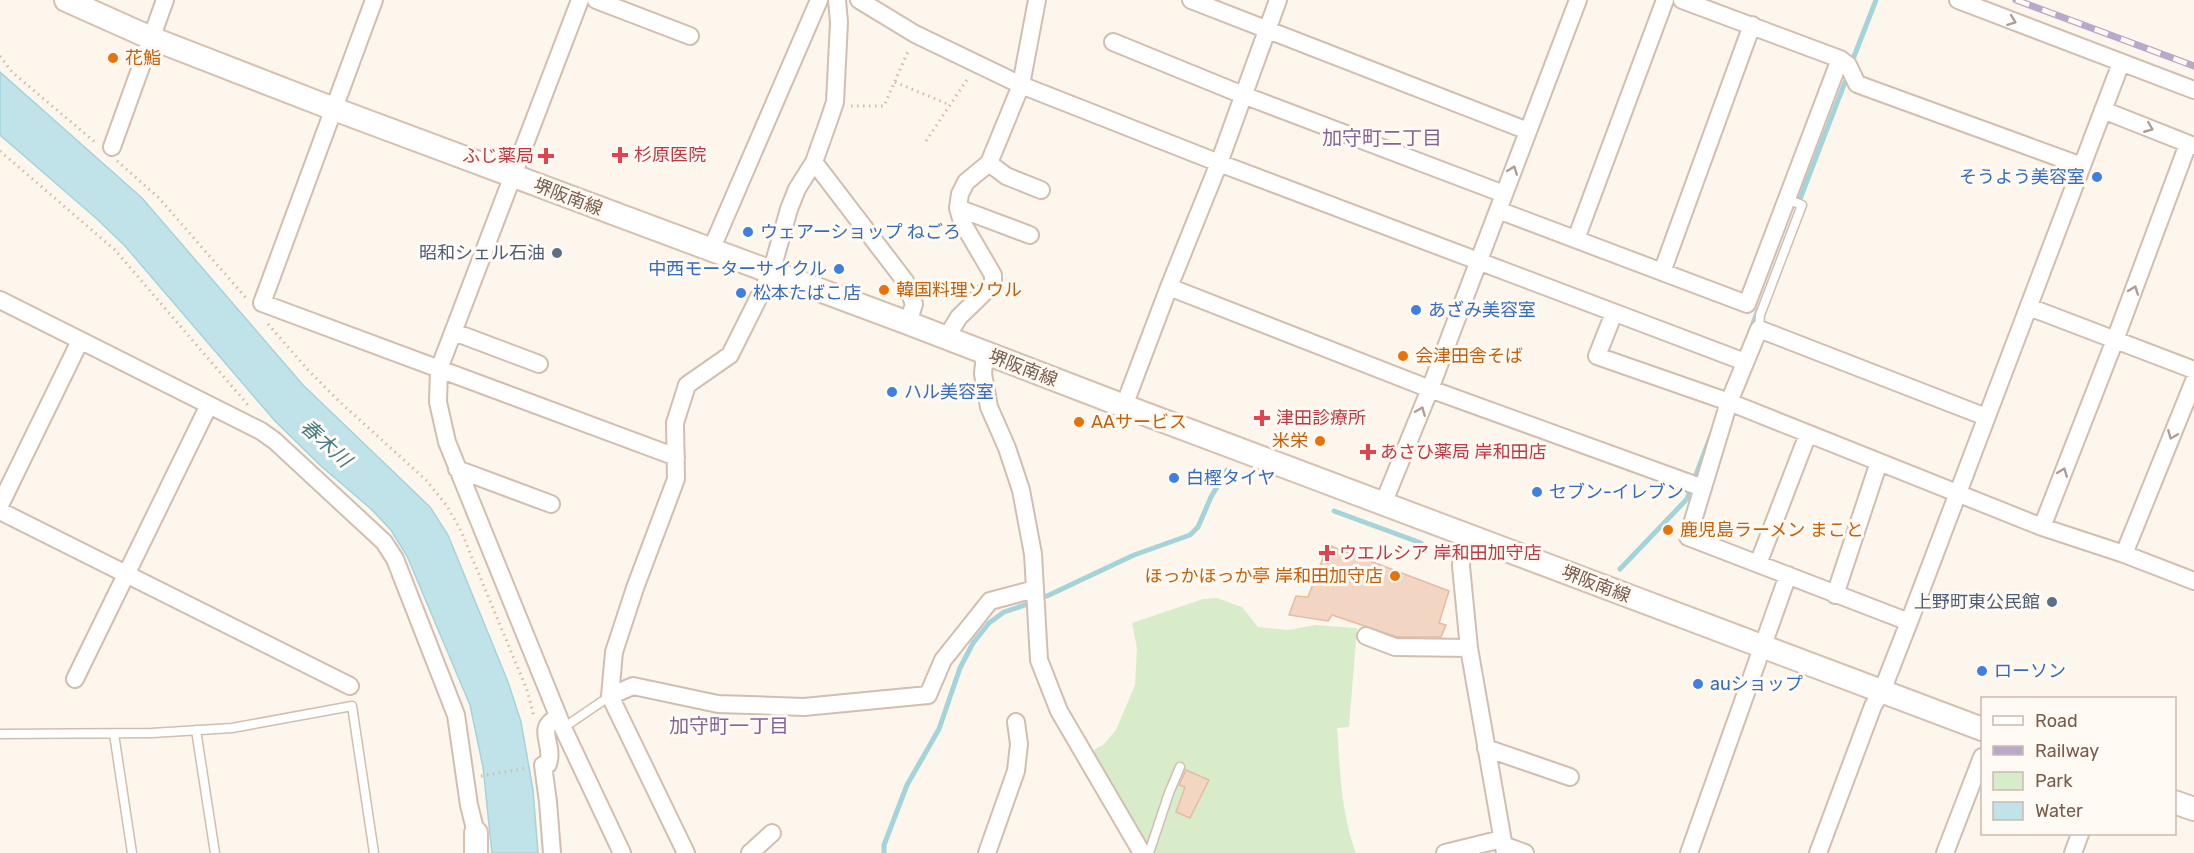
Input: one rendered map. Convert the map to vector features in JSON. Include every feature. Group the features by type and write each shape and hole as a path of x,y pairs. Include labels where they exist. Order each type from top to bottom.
{"main road":[{"name":"堺阪南線","path":"66,0 151,38 334,109 1981,728"},
{"path":"2176,802 2194,809"}],"street":[{"path":"107,149 165,0"},
{"path":"374,0 262,303 676,457"},
{"path":"580,0 439,369 438,402 447,442 561,723 622,853"},
{"path":"596,0 690,36"},
{"path":"711,250 819,0"},
{"path":"686,853 610,696 614,652 676,478 675,423 687,385 730,355 771,273 793,199 814,162 834,105 839,22 837,0"},
{"path":"859,0 915,34 1021,85 1478,262 1745,362"},
{"path":"946,338 959,317 993,284 993,274 962,222 958,208 960,194 966,182 989,163 1021,85 1037,0"},
{"path":"1191,0 1528,131"},
{"path":"1124,406 1169,287 1220,163 1278,0"},
{"path":"1383,504 1430,389 1578,0"},
{"path":"1576,239 1665,0"},
{"path":"1682,0 1840,59 1848,64 1857,84 2082,166"},
{"path":"1958,0 2194,90"},
{"path":"1662,272 1752,25"},
{"path":"1113,42 1243,95 1504,194"},
{"path":"1498,210 1747,304 1840,59"},
{"path":"1818,853 1873,706 1882,691 1909,622 2121,63"},
{"path":"2042,526 2191,145 2103,110"},
{"path":"814,162 905,281 914,304 908,323"},
{"path":"989,163 1006,176 1034,182"},
{"path":"958,208 1030,235"},
{"path":"1169,287 1430,389 1703,488"},
{"path":"0,300 261,431 275,441 384,542 395,559 456,715 476,843"},
{"path":"2029,307 2194,370"},
{"path":"1614,313 1597,356 1729,402 1957,494 2194,581"},
{"path":"1909,622 1688,537 1729,402 1758,329 1986,417"},
{"path":"454,332 539,364"},
{"path":"0,505 81,341"},
{"path":"985,353 983,374 989,407 1007,448 1021,490 1033,555 1039,660 1059,711 1142,853"},
{"path":"2124,554 2194,381"},
{"path":"75,679 209,405"},
{"path":"1758,564 1808,434"},
{"path":"1835,595 1879,462"},
{"path":"458,469 550,504"},
{"path":"0,512 350,686"},
{"path":"1464,534 1461,566 1469,648 1504,846"},
{"path":"1689,853 1788,575"},
{"path":"610,696 633,686 718,704 804,707 928,695 943,660 990,601 1035,589"},
{"path":"1366,636 1395,647 1469,648"},
{"path":"552,853 543,765 548,764 551,756 546,727 549,722 561,723"},
{"path":"987,853 1016,771 1019,744 1016,722"},
{"path":"1486,748 1563,770"},
{"path":"1946,853 1981,762"},
{"path":"750,853 772,832"},
{"path":"2073,853 2080,835"},
{"path":"1445,853 1504,846 1525,853"}],"lane":[{"path":"1758,329 1760,315 1802,205 1787,199"},
{"path":"561,723 610,696"},
{"path":"0,734 114,734 232,728 352,706 374,853"},
{"path":"196,730 215,853"},
{"path":"114,734 132,853"},
{"path":"1149,853 1180,767"}],"path":[{"path":"834,105 884,106 915,34"},
{"path":"0,56 12,72 107,149 159,198 253,306"},
{"path":"926,141 977,64"},
{"path":"895,82 950,105"},
{"path":"0,151 115,250 248,405 261,431"},
{"path":"261,315 340,403 426,480 447,506 461,531 526,690 535,722"},
{"path":"474,777 543,765"}],"green space":[{"path":"1217,598 1242,607 1258,627 1288,630 1315,625 1357,628 1349,727 1337,728 1344,807 1356,853 1152,853 1088,753 1103,745 1116,730 1135,685 1137,648 1132,623 1203,599"}],"water":[{"name":"春木川","path":"0,72 142,198 303,385 430,507 448,535 508,682 521,722 533,790 538,853 492,853 483,767 470,705 407,556 391,530 275,421 125,246 0,135"}],"building":[{"path":"1328,545 1449,591 1439,623 1446,625 1441,637 1397,637 1332,615 1328,621 1289,615 1296,596 1308,597"},
{"path":"1186,770 1209,780 1190,818 1176,812 1185,787 1179,785"}],"waterway":[{"path":"1853,59 1876,0"},
{"path":"1800,199 1845,82"},
{"path":"1751,329 1758,310"},
{"path":"1694,480 1711,435"},
{"path":"1047,596 1134,555 1190,535 1198,527 1211,497 1227,470"},
{"path":"1620,569 1687,499 1690,490"},
{"path":"1334,511 1421,543"},
{"path":"1436,548 1454,556"},
{"path":"884,853 884,845 907,785 939,729 960,668 973,643 989,623 1004,612 1031,603"}],"railway":[{"path":"2016,0 2194,66"}],"place":[{"name":"花鮨","path":"113,58"},
{"name":"杉原医院","path":"620,155"},
{"name":"ふじ薬局","path":"546,156"},
{"name":"そうよう美容室","path":"2097,177"},
{"name":"ウェアーショップ ねごろ","path":"748,232"},
{"name":"昭和シェル石油","path":"557,253"},
{"name":"中西モーターサイクル","path":"839,269"},
{"name":"韓国料理ソウル","path":"884,290"},
{"name":"松本たばこ店","path":"741,293"},
{"name":"あざみ美容室","path":"1416,310"},
{"name":"会津田舎そば","path":"1403,356"},
{"name":"ハル美容室","path":"892,392"},
{"name":"津田診療所","path":"1262,418"},
{"name":"AAサービス","path":"1079,422"},
{"name":"米栄","path":"1320,441"},
{"name":"あさひ薬局 岸和田店","path":"1368,452"},
{"name":"白樫タイヤ","path":"1174,478"},
{"name":"セブン-イレブン","path":"1537,492"},
{"name":"鹿児島ラーメン まこと","path":"1668,530"},
{"name":"ウエルシア 岸和田加守店","path":"1327,553"},
{"name":"ほっかほっか亭 岸和田加守店","path":"1395,576"},
{"name":"上野町東公民館","path":"2052,602"},
{"name":"ローソン","path":"1982,671"},
{"name":"auショップ","path":"1698,684"}],"district":[{"name":"加守町二丁目","path":"1382,138"},
{"name":"加守町一丁目","path":"729,726"}]}
